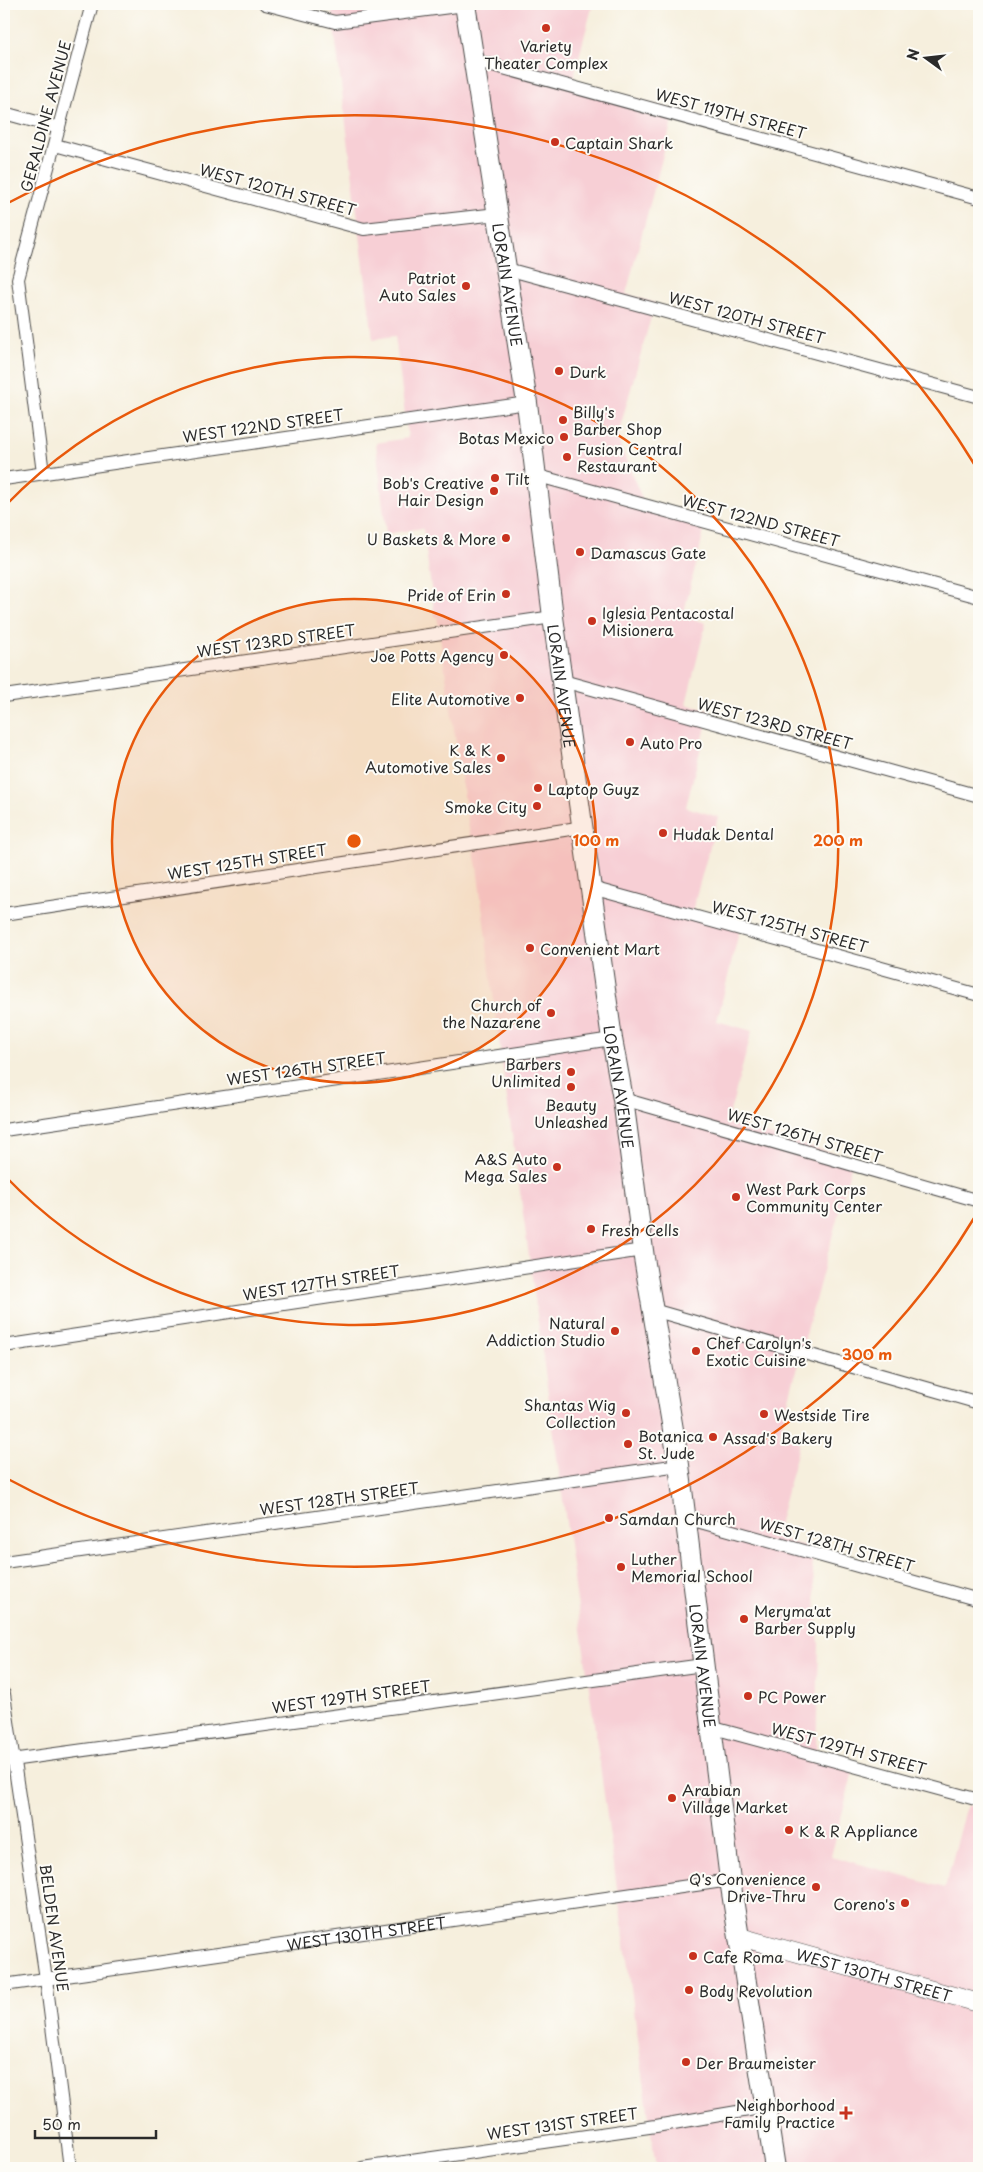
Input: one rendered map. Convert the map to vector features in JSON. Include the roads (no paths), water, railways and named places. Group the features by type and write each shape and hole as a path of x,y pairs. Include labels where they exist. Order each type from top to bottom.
{"main road":[{"name":"LORAIN AVENUE","path":"465,4 527,403 553,616 584,827 612,1039 623,1100 643,1250 679,1465 730,1880 775,2168"},
{"name":"WEST 130TH STREET","path":"740,1937 979,2003"}],"street":[{"name":"GERALDINE AVENUE","path":"42,473 18,279 92,4"},
{"path":"265,4 335,22 465,4"},
{"name":"WEST 119TH STREET","path":"474,60 979,198"},
{"path":"4,113 58,128"},
{"name":"WEST 120TH STREET","path":"55,145 364,229 497,214"},
{"name":"WEST 120TH STREET","path":"507,268 979,397"},
{"name":"WEST 122ND STREET","path":"4,479 527,403"},
{"name":"WEST 122ND STREET","path":"535,474 979,597"},
{"name":"WEST 123RD STREET","path":"4,696 553,616"},
{"name":"WEST 123RD STREET","path":"563,681 979,796"},
{"name":"WEST 125TH STREET","path":"4,914 584,827"},
{"name":"WEST 125TH STREET","path":"592,888 979,995"},
{"name":"WEST 126TH STREET","path":"4,1130 612,1039"},
{"name":"WEST 126TH STREET","path":"623,1100 979,1201"},
{"name":"WEST 127TH STREET","path":"4,1346 643,1250"},
{"path":"653,1310 979,1402"},
{"name":"WEST 128TH STREET","path":"4,1562 679,1465"},
{"name":"WEST 128TH STREET","path":"686,1518 979,1600"},
{"name":"WEST 129TH STREET","path":"8,1760 703,1664"},
{"name":"BELDEN AVENUE","path":"4,1694 8,1760 46,1979 70,2168"},
{"name":"WEST 129TH STREET","path":"710,1727 979,1800"},
{"name":"WEST 130TH STREET","path":"4,1985 730,1880"},
{"name":"WEST 131ST STREET","path":"362,2168 646,2127 766,2107"}],"place":[{"name":"Variety Theater Complex","path":"546,28"},
{"name":"Captain Shark","path":"555,142"},
{"name":"Patriot Auto Sales","path":"466,286"},
{"name":"Durk","path":"559,371"},
{"name":"Billy's Barber Shop","path":"563,420"},
{"name":"Botas Mexico","path":"564,437"},
{"name":"Fusion Central Restaurant","path":"567,457"},
{"name":"Tilt","path":"495,478"},
{"name":"Bob's Creative Hair Design","path":"494,491"},
{"name":"U Baskets & More","path":"506,538"},
{"name":"Damascus Gate","path":"580,552"},
{"name":"Pride of Erin","path":"506,594"},
{"name":"Iglesia Pentacostal Misionera","path":"592,621"},
{"name":"Joe Potts Agency","path":"504,655"},
{"name":"Elite Automotive","path":"520,698"},
{"name":"Auto Pro","path":"630,742"},
{"name":"K & K Automotive Sales","path":"501,758"},
{"name":"Laptop Guyz","path":"538,788"},
{"name":"Smoke City","path":"537,806"},
{"name":"Hudak Dental","path":"663,833"},
{"name":"Convenient Mart","path":"530,948"},
{"name":"Church of the Nazarene","path":"551,1013"},
{"name":"Barbers Unlimited","path":"571,1072"},
{"name":"Beauty Unleashed","path":"571,1087"},
{"name":"A&S Auto Mega Sales","path":"557,1167"},
{"name":"West Park Corps Community Center","path":"736,1197"},
{"name":"Fresh Cells","path":"591,1229"},
{"name":"Natural Addiction Studio","path":"615,1331"},
{"name":"Chef Carolyn's Exotic Cuisine","path":"696,1351"},
{"name":"Shantas Wig Collection","path":"626,1413"},
{"name":"Westside Tire","path":"764,1414"},
{"name":"Assad's Bakery","path":"713,1437"},
{"name":"Botanica St. Jude","path":"628,1444"},
{"name":"Samdan Church","path":"609,1518"},
{"name":"Luther Memorial School","path":"621,1567"},
{"name":"Meryma'at Barber Supply","path":"744,1619"},
{"name":"PC Power","path":"748,1696"},
{"name":"Arabian Village Market","path":"672,1798"},
{"name":"K & R Appliance","path":"789,1830"},
{"name":"Q's Convenience Drive-Thru","path":"816,1887"},
{"name":"Coreno's","path":"905,1903"},
{"name":"Cafe Roma","path":"693,1956"},
{"name":"Body Revolution","path":"689,1990"},
{"name":"Der Braumeister","path":"686,2062"},
{"name":"Neighborhood Family Practice","path":"846,2113"}]}
